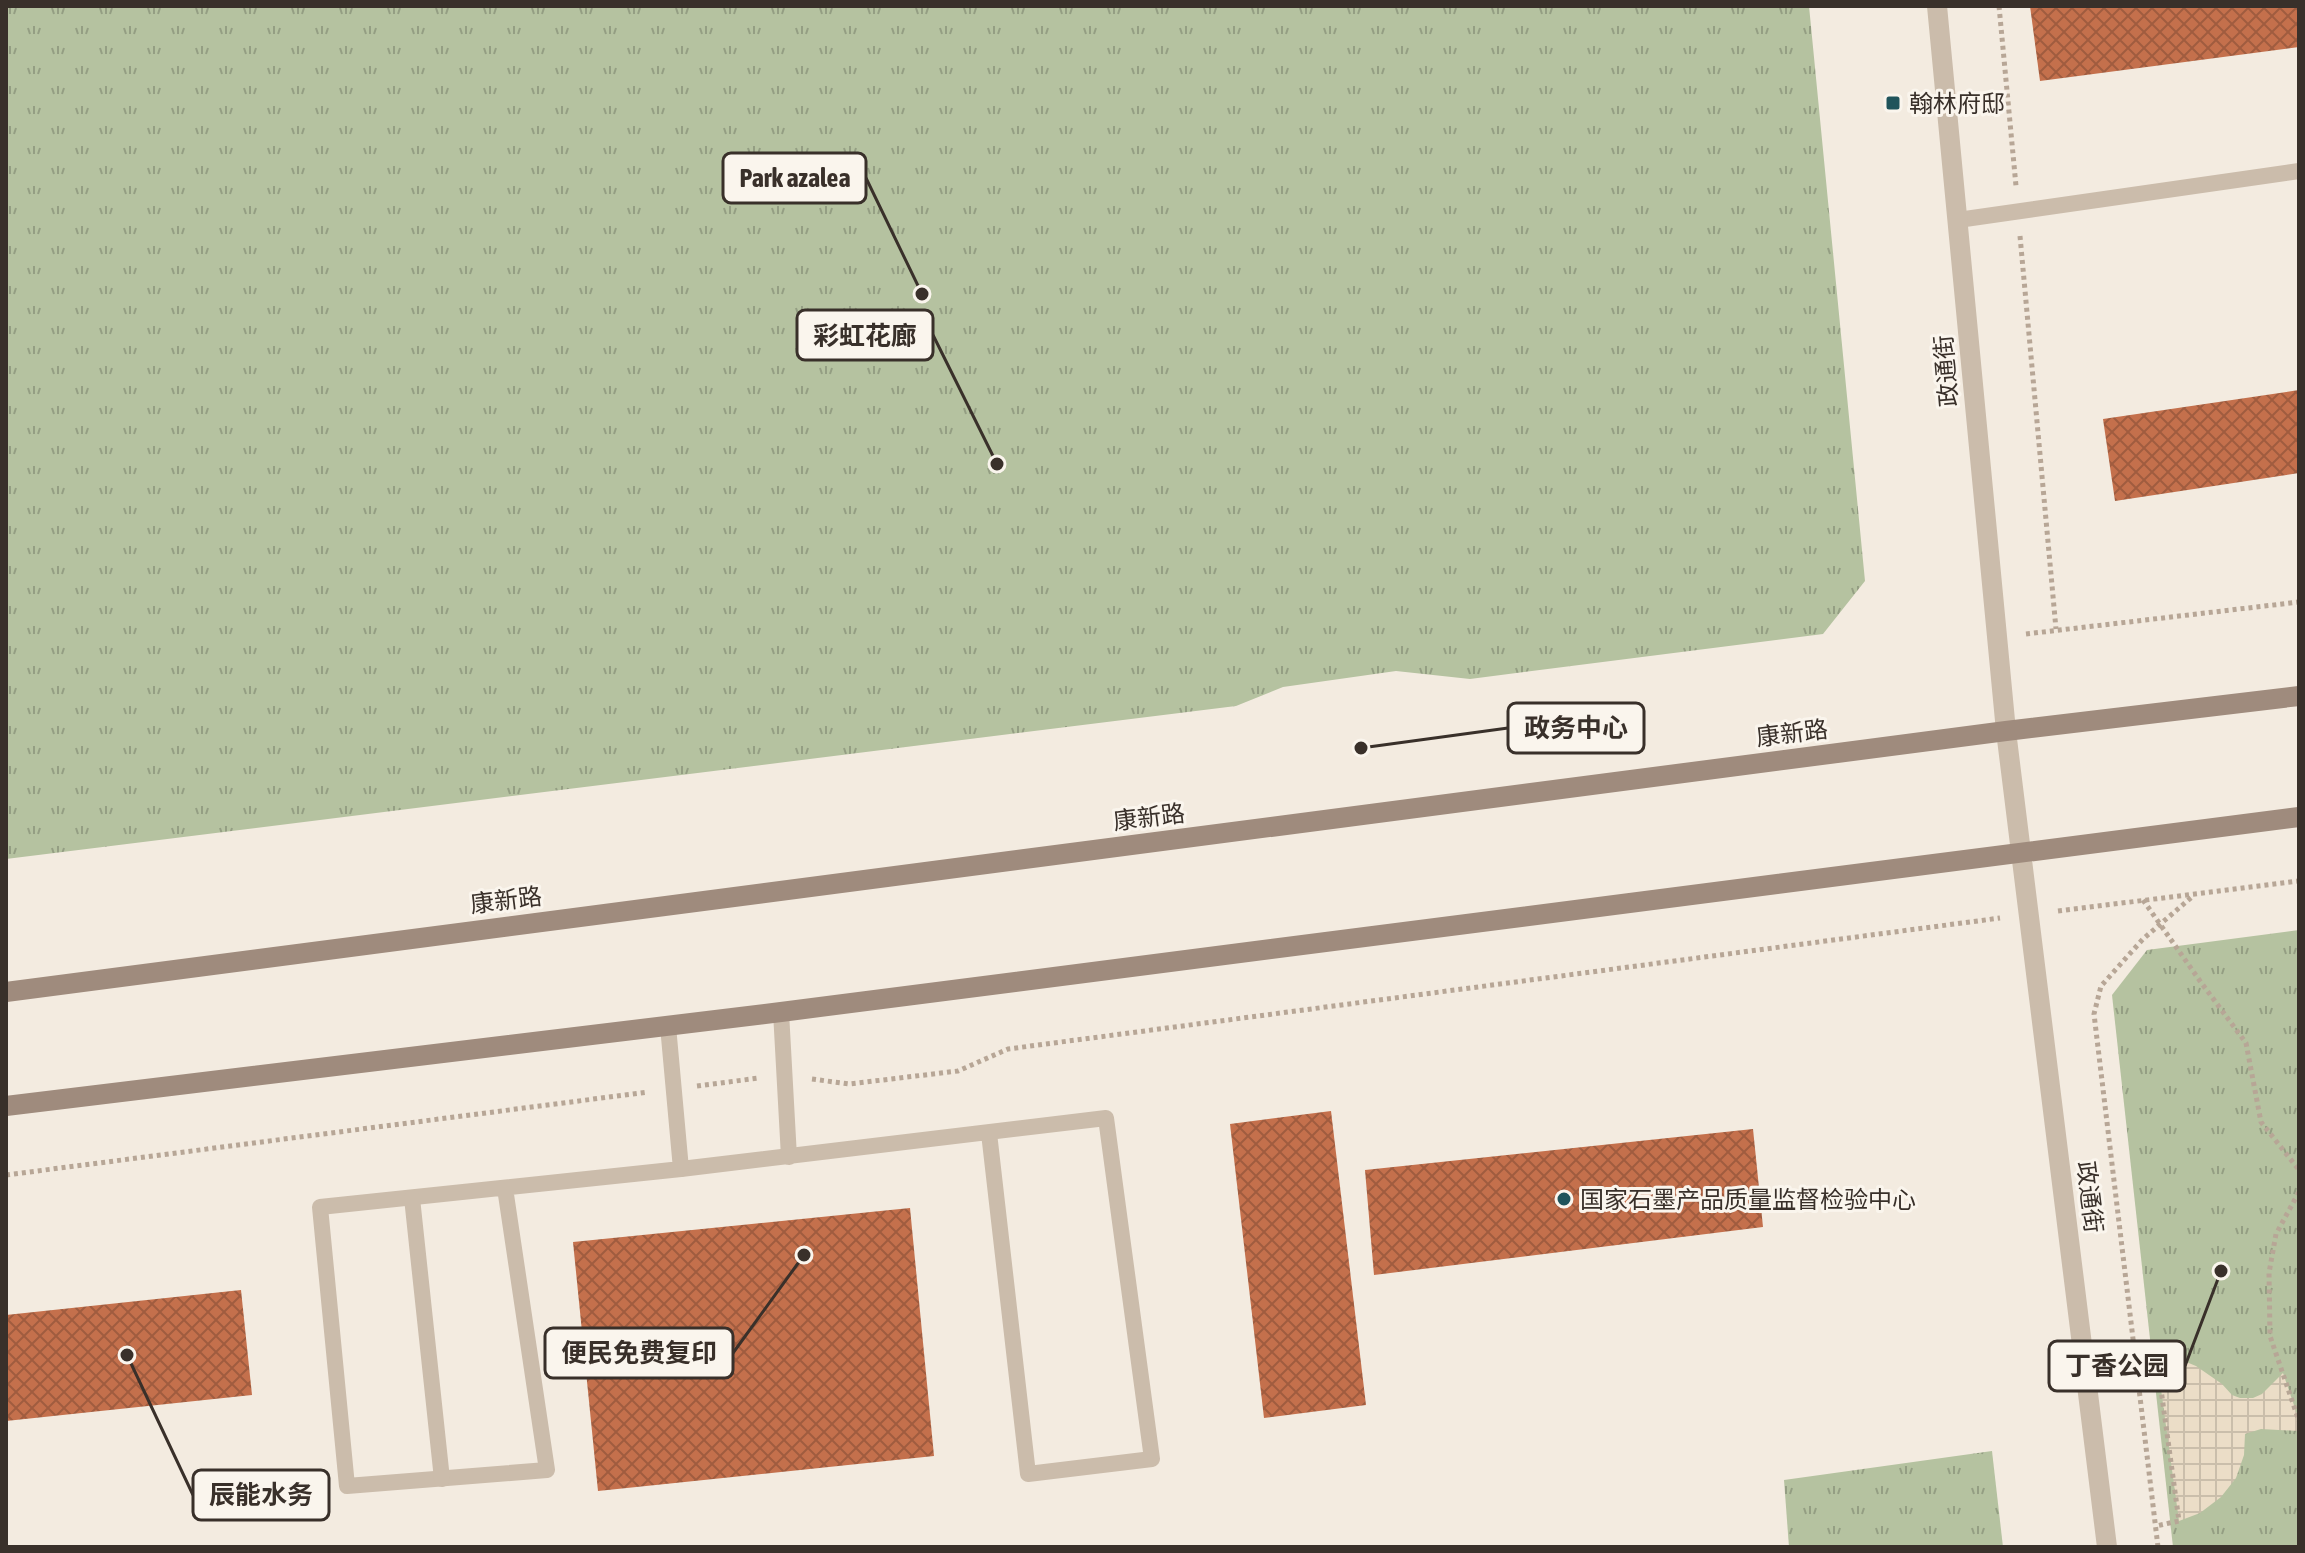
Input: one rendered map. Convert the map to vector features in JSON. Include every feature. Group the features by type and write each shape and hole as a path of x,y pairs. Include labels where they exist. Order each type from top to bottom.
{"main road":[{"name":"康新路","path":"6,992 2006,731 2299,696"},
{"path":"6,1106 781,1012 2299,817"}],"street":[{"name":"政通街","path":"1937,6 2006,731 2107,1547"}],"lane":[{"path":"1958,220 2299,171"},
{"path":"781,1012 789,1157"},
{"path":"668,1026 681,1169"},
{"path":"505,1188 547,1470 347,1486 320,1207 789,1157 1106,1118 1152,1459 1028,1474 989,1133"},
{"path":"412,1198 442,1479"}],"path":[{"path":"1999,6 2017,193"},
{"path":"2019,224 2056,629"},
{"path":"1997,638 2299,602"},
{"path":"6,1175 785,1075 849,1084 958,1071 1008,1049 2299,881"},
{"path":"2158,1547 2094,1014 2101,986 2143,939 2195,894"},
{"path":"2143,900 2246,1043 2261,1122 2299,1170"},
{"path":"2299,1192 2276,1234 2269,1273 2270,1336 2299,1421"},
{"path":"2136,1361 2157,1360 2179,1521 2156,1526"},
{"path":"2290,1393 2299,1391"}],"green space":[{"path":"6,6 1809,6 1865,581 1823,634 1470,679 1396,671 1283,687 1236,706 6,859"},
{"path":"2299,930 2299,1547 2173,1547 2112,995 2147,950"},
{"path":"1992,1451 2003,1547 1789,1547 1784,1480"}],"shaded area":[{"path":"2179,1359 2196,1366 2240,1398 2262,1394 2283,1373 2299,1420 2299,1431 2261,1429 2245,1434 2244,1455 2236,1478 2221,1497 2200,1513 2179,1521 2157,1360"}],"building":[{"path":"2030,6 2299,6 2299,47 2040,81"},
{"path":"2299,390 2299,473 2115,501 2103,419"},
{"path":"1331,1111 1366,1405 1264,1418 1230,1124"},
{"name":"国家石墨产品质量监督检验中心","path":"1753,1129 1763,1227 1374,1275 1365,1170"},
{"path":"910,1208 934,1456 598,1491 573,1242"},
{"path":"241,1290 252,1395 6,1421 6,1315"}],"place":[{"name":"翰林府邸","path":"1893,103"},
{"name":"Park azalea","path":"922,294"},
{"name":"彩虹花廊","path":"997,464"},
{"name":"政务中心","path":"1361,748"},
{"name":"国家石墨产品质量监督检验中心","path":"1564,1199"},
{"name":"便民免费复印","path":"804,1255"},
{"name":"丁香公园","path":"2221,1271"},
{"name":"辰能水务","path":"127,1355"}]}
